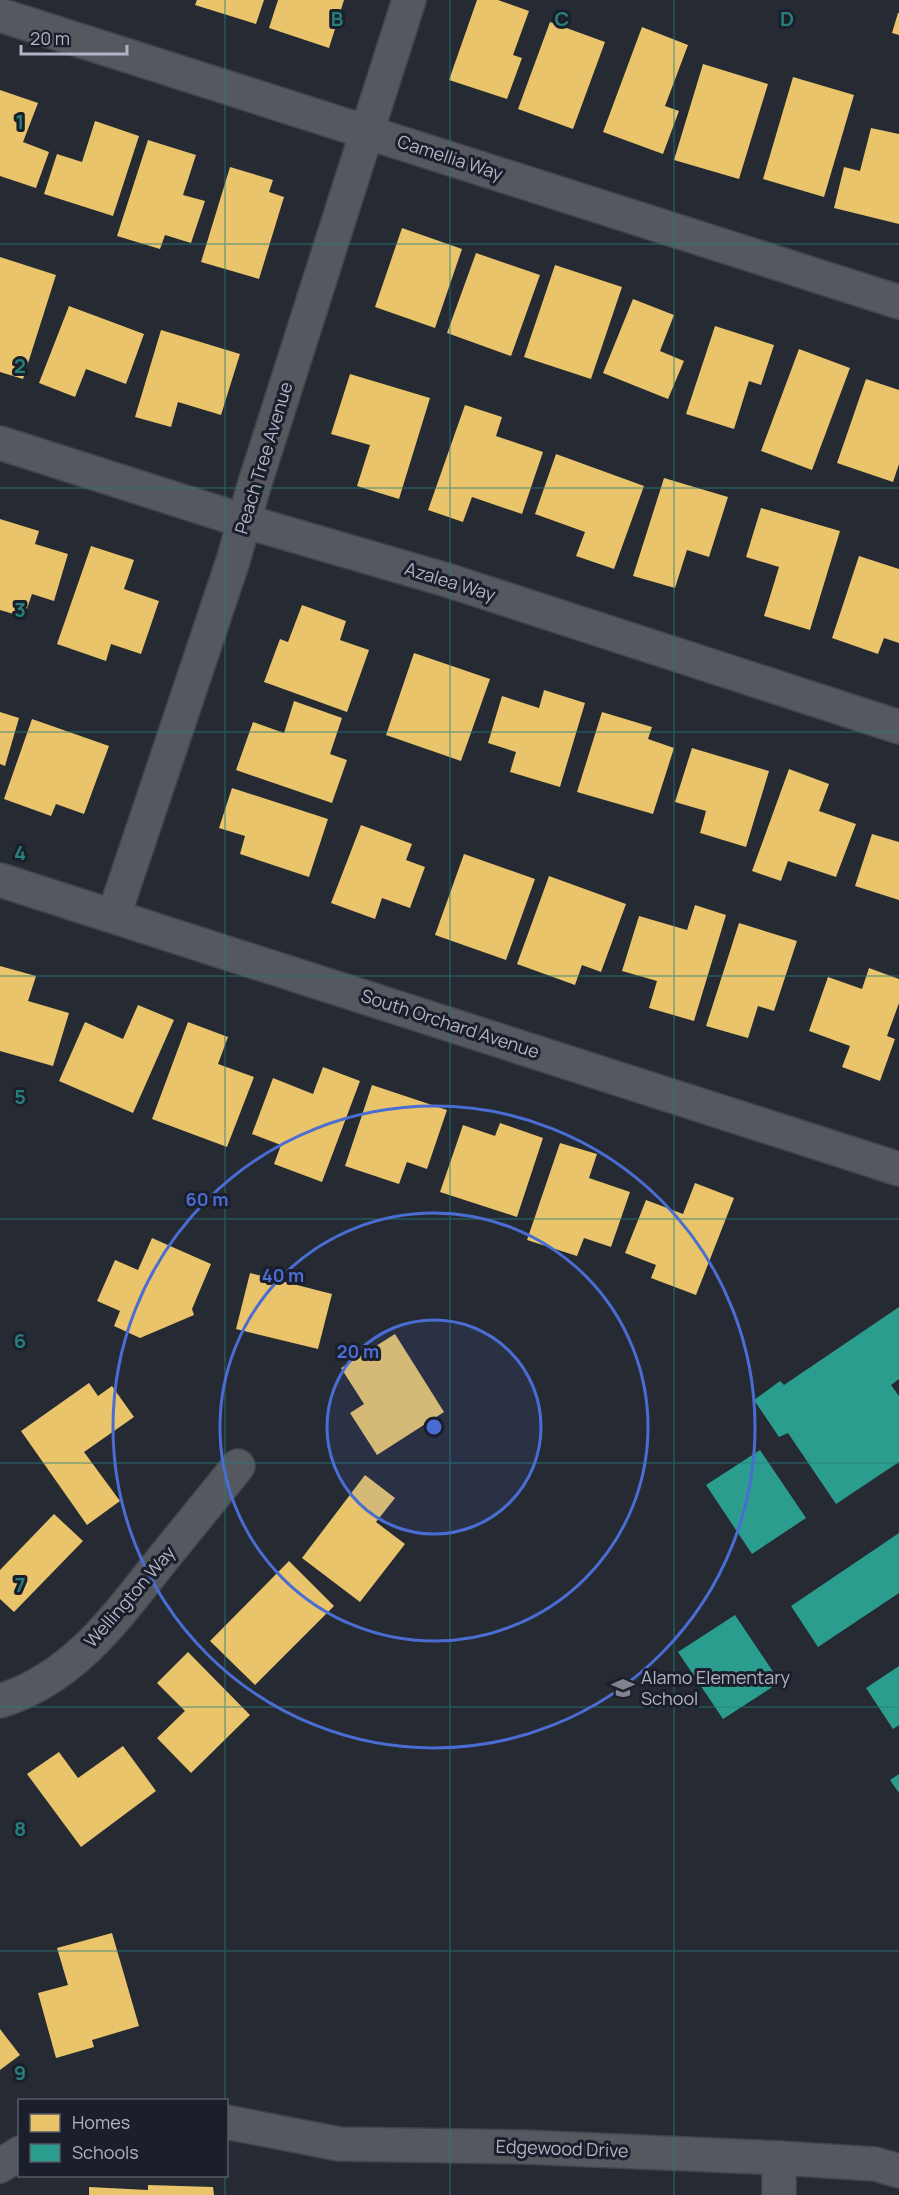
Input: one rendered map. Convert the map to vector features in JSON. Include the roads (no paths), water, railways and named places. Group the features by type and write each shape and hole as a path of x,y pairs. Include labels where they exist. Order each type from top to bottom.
{"street":[{"name":"Peach Tree Avenue","path":"114,915 233,561 409,0"},
{"name":"Camellia Way","path":"0,15 899,302"},
{"name":"Azalea Way","path":"0,443 244,521 450,581 899,727"},
{"name":"South Orchard Avenue","path":"0,880 899,1169"},
{"name":"Wellington Way","path":"0,1701 24,1694 64,1669 109,1627 238,1466"},
{"name":"Edgewood Drive","path":"228,2122 339,2144 524,2147 779,2158 875,2164 899,2171"},
{"path":"0,2166 18,2154"},
{"path":"779,2158 779,2195"}],"place":[{"name":"Alamo Elementary School","path":"623,1688"}]}
